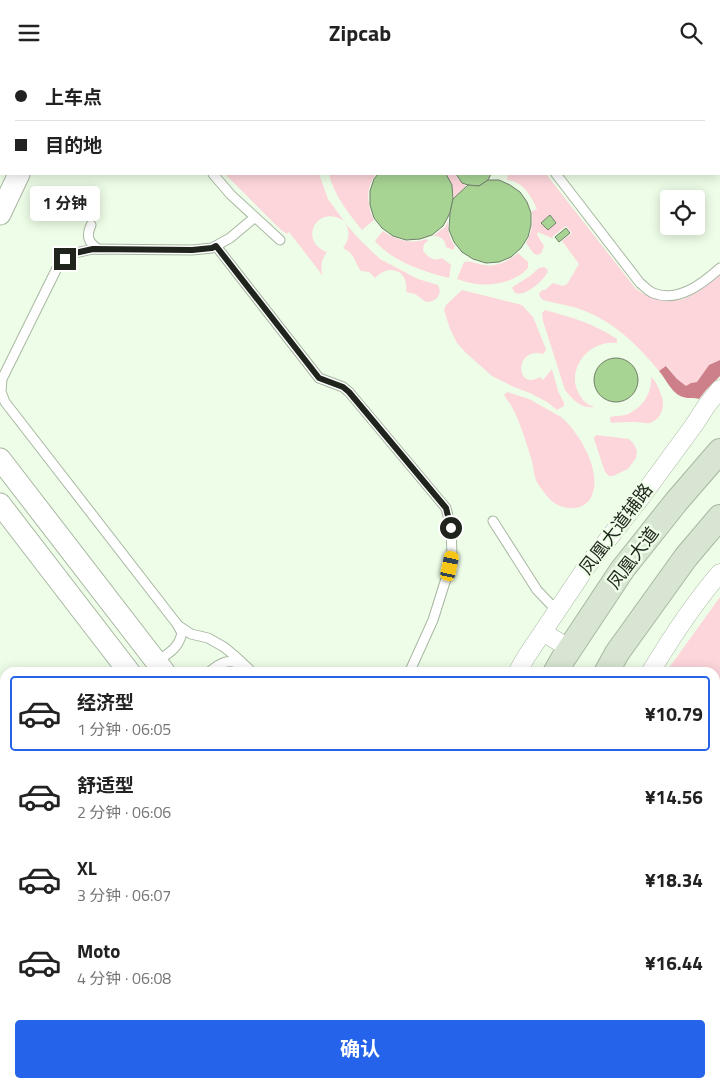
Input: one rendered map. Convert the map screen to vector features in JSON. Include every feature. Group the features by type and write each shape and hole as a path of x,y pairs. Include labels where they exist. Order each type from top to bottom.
{"main road":[{"name":"凤凰大道","path":"559,667 622,570 676,502 720,451"},
{"path":"609,667 616,653 686,557 720,517"}],"street":[{"path":"0,214 19,175"},
{"name":"凤凰大道辅路","path":"521,667 587,566 642,496 720,389"},
{"path":"0,459 161,667"},
{"path":"0,505 125,667"},
{"path":"0,525 43,579 61,593 68,593"},
{"path":"654,667 693,606 720,573"},
{"path":"543,632 570,649"}],"lane":[{"path":"214,175 254,218 280,240"},
{"path":"557,175 640,283 651,293 670,296 690,291 720,268"},
{"path":"161,667 180,641 182,633 177,624 5,402 1,392 2,379 57,268 65,259 75,253 98,249 192,250 212,248 230,237 254,218"},
{"path":"91,225 88,232 89,240 98,249"},
{"path":"216,246 319,378 343,387 349,392 446,508 451,528 452,555 450,566 433,620 411,667"},
{"path":"493,521 537,590 557,611"},
{"path":"177,624 191,634 208,638 224,647 246,667"},
{"path":"215,667 220,663 230,661 240,663 245,667"}],"shaded area":[{"path":"226,175 319,175 328,199 344,221 334,217 325,217 314,226 313,240 318,247 327,252 322,263 323,276 289,232 287,234"},
{"path":"329,175 375,175 370,185 368,197 374,220 362,230 347,210 331,182"},
{"path":"447,175 456,175 466,186 454,198 452,185"},
{"path":"508,175 547,175 636,289 649,296 662,300 684,299 720,275 720,360 709,365 697,382 691,383 686,387 667,366 659,371 623,333 601,319 577,308 543,300 539,294 542,290 545,290 553,283 563,286 567,284 579,264 562,241 572,233 566,226 552,237 554,239 538,232 537,235 544,246 541,253 538,255 534,254 526,243 532,228 532,211 537,209 522,186 507,180"},
{"path":"448,222 449,235 455,246 453,250 446,247 442,238 433,236 445,227"},
{"path":"345,223 380,259 418,279 438,285 440,292 438,297 433,301 426,302 415,294 406,292 404,278 397,271 386,271 380,273 375,278 369,272 361,271 352,255 343,248 348,236"},
{"path":"383,231 405,241 427,239 428,241 424,244 423,250 431,258 442,258 451,265 449,278 418,269 390,255 375,241"},
{"path":"518,253 528,262 528,268 513,279 494,284 475,284 457,279 464,262 469,261 493,265 511,259"},
{"path":"544,267 548,271 538,284 526,292 515,293 512,288 514,286 539,268"},
{"path":"462,290 522,305 533,317 546,349 543,354 534,353 527,356 521,368 522,374 526,379 532,380 540,377 543,380 552,369 564,406 557,410 530,393 492,376 457,343 444,310 446,305"},
{"path":"545,310 591,325 617,339 617,343 607,343 589,351 578,365 575,375 579,394 585,402 594,407 581,405 565,390 543,321 542,313"},
{"path":"720,360 720,376 699,399 685,398 679,395 672,390 659,371 666,366 686,386 697,382 709,365"},
{"path":"651,377 658,386 663,401 661,413 657,419 650,423 611,423 610,417 628,414 639,407 646,398 650,388"},
{"path":"507,392 529,399 561,417 574,431 590,459 593,469 594,488 592,495 585,504 575,508 562,507 549,498 538,484 522,429 511,405 504,395"},
{"path":"597,435 629,439 633,443 637,450 636,458 628,469 613,476 609,476 605,472 594,439"},
{"path":"720,597 720,667 670,667"}],"building":[{"path":"377,175 447,175 452,185 453,199 450,213 443,226 432,235 420,239 406,240 393,236 382,228 374,218 370,205 370,191"},
{"path":"457,175 490,175 488,180 479,186 462,183"},
{"path":"488,180 499,180 520,192 527,202 531,213 531,225 528,237 521,248 511,257 499,262 486,263 473,259 462,252 454,242 449,230 453,199 468,185 479,186"},
{"path":"550,215 556,223 548,230 541,223"},
{"path":"566,228 570,233 559,242 555,237"},
{"path":"616,358 628,362 634,368 638,380 634,392 628,398 616,402 604,398 598,392 594,380 598,368 604,362"}],"route":[{"path":"65,259 75,253 93,249 192,250 216,246 319,378 343,387 349,392 422,479 446,508 451,528"}]}
